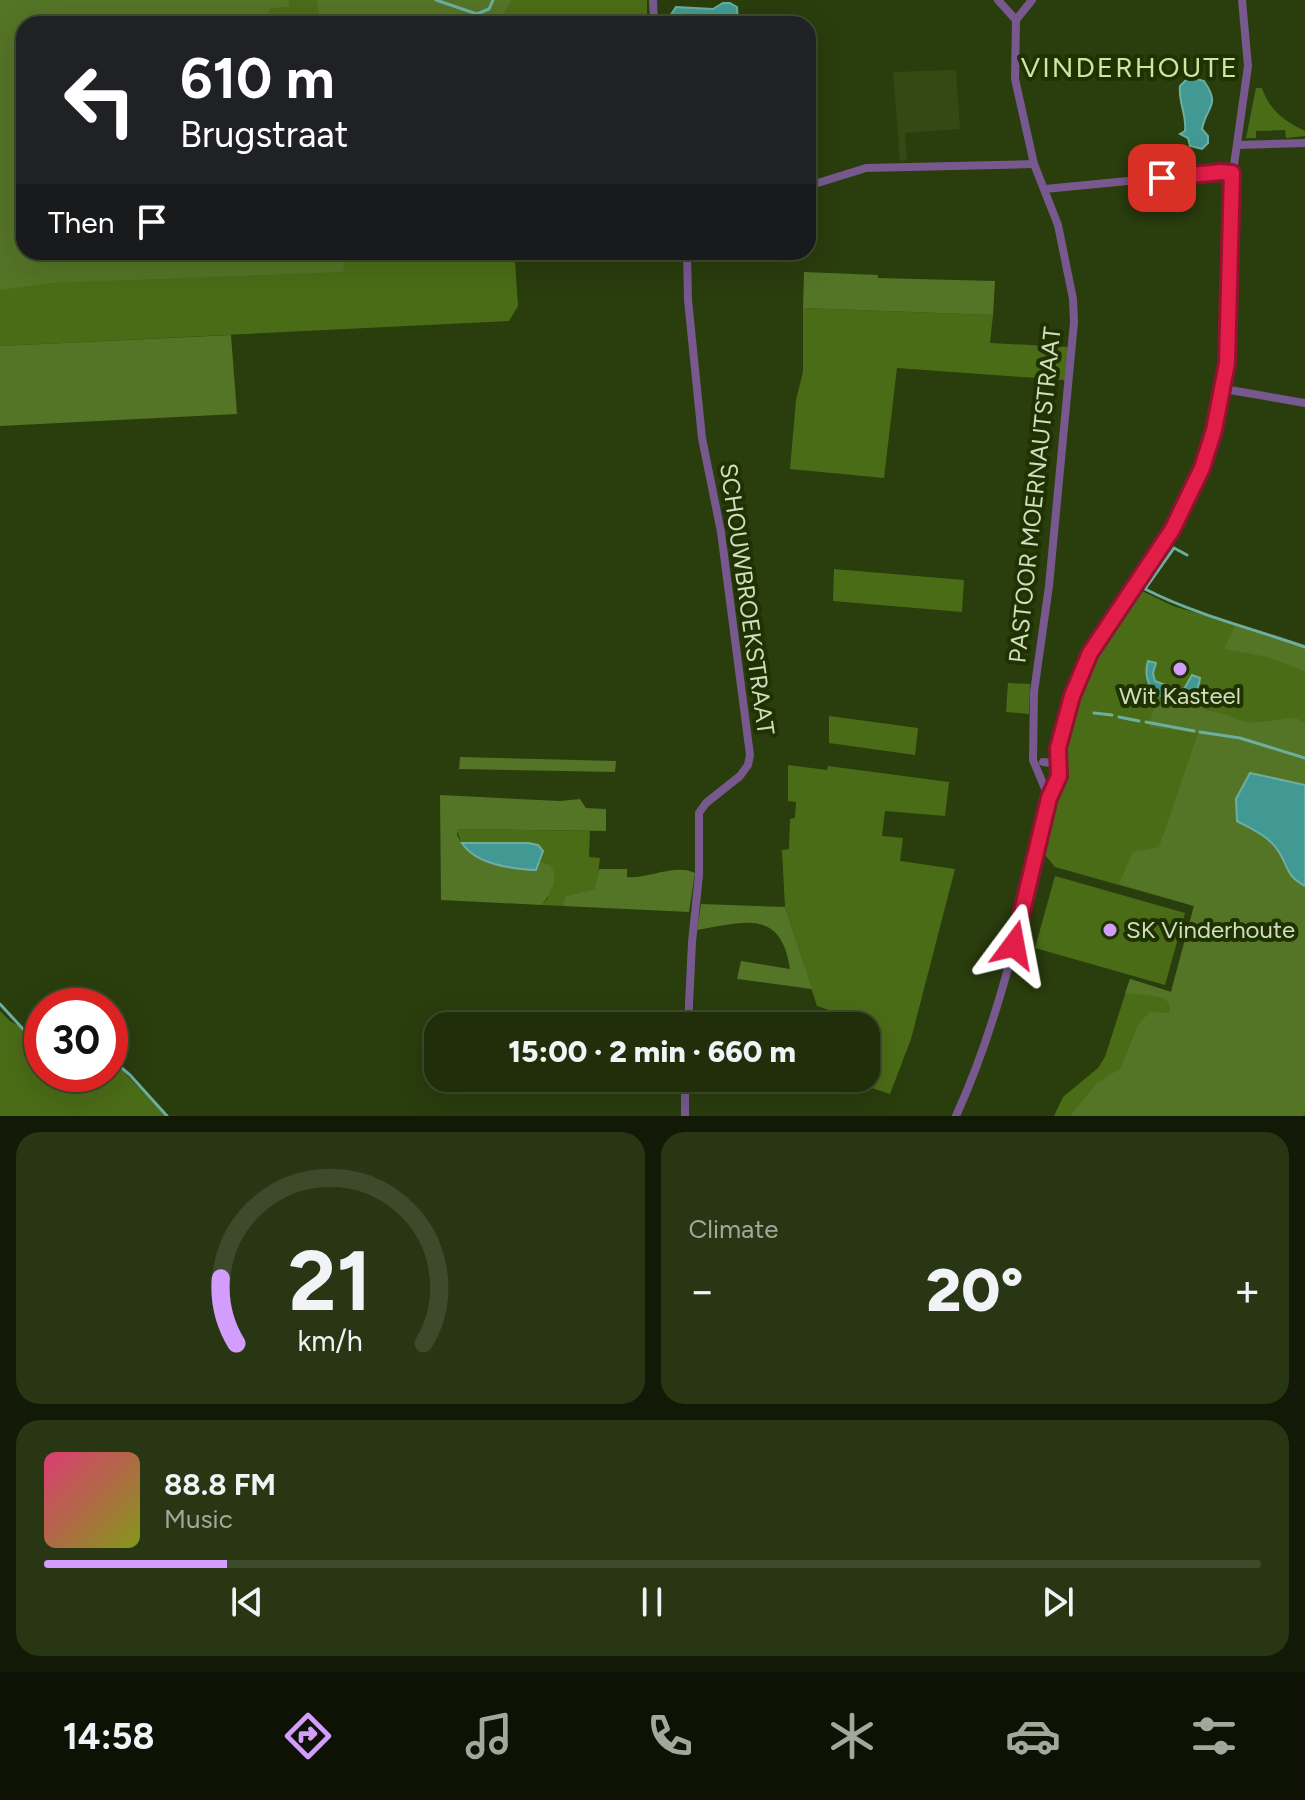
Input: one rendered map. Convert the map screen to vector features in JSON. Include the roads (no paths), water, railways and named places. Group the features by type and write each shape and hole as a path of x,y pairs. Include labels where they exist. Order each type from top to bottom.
{"street":[{"path":"998,0 1016,20 1032,0"},
{"path":"956,1116 1002,995 1049,798 1059,776 1047,765 1058,748 1072,696 1090,653 1172,530 1190,497 1214,430 1224,389 1229,335 1232,173 1248,66 1242,0"},
{"name":"PASTOOR MOERNAUTSTRAAT","path":"1016,20 1015,79 1034,164 1058,225 1074,322 1046,619 1034,692 1031,741 1047,765 1043,783 1049,798"},
{"path":"1237,145 1305,143"},
{"path":"816,184 866,168 1034,164"},
{"path":"1045,189 1232,173"},
{"name":"SCHOUWBROEKSTRAAT","path":"687,260 688,300 702,438 721,532 750,755 748,765 740,776 706,803 699,813 699,875 689,1012"},
{"path":"1224,389 1305,403"},
{"path":"1043,783 1055,783"},
{"path":"685,1092 685,1116"}],"water":[{"path":"730,3 737,7 738,16 670,16 676,7 713,9"},
{"path":"1189,77 1204,81 1212,96 1202,129 1208,136 1208,143 1202,149 1190,146 1188,138 1180,134 1185,131 1185,125 1180,86"},
{"path":"1148,661 1156,663 1153,673 1155,681 1178,690 1184,689 1192,675 1200,678 1195,693 1179,701 1161,696 1149,683 1146,673"},
{"path":"1250,773 1305,785 1305,886 1291,875 1270,842 1237,821 1236,799"},
{"path":"462,843 528,843 538,845 543,851 536,870 505,867 476,856"}],"waterway":[{"path":"436,0 477,14 489,9 493,0"},
{"path":"1187,555 1174,548 1145,589 1204,614 1305,647"},
{"path":"1094,713 1112,715"},
{"path":"1119,717 1139,721"},
{"path":"1146,722 1194,731"},
{"path":"1200,732 1240,738 1305,758"},
{"path":"0,1004 24,1029"},
{"path":"128,1073 167,1116"}],"place":[{"name":"Wit Kasteel","path":"1180,669"},
{"name":"SK Vinderhoute","path":"1110,930"}],"district":[{"name":"VINDERHOUTE","path":"1130,67"}]}
